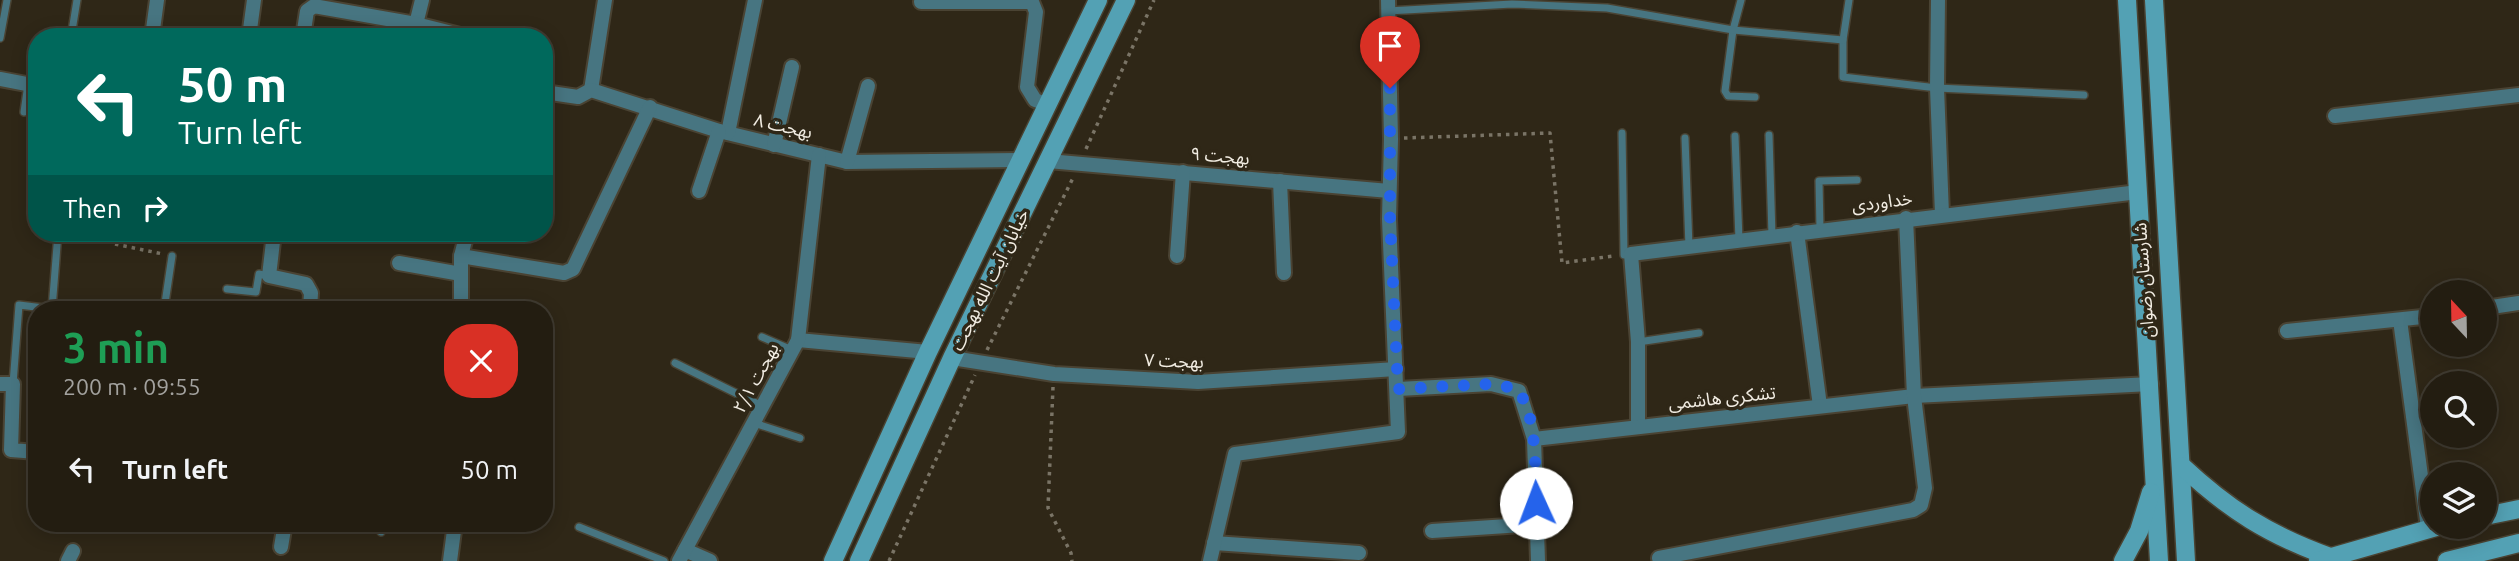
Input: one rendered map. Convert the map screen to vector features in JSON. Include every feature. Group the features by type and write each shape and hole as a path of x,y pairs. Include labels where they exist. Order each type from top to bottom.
{"street":[{"path":"153,28 157,0"},
{"path":"250,28 254,0"},
{"path":"416,23 422,0"},
{"path":"591,90 606,0"},
{"path":"699,191 723,132 755,0"},
{"name":"خیابان آیت الله بهجت","path":"833,561 929,352 1098,0"},
{"name":"خیابان آیت الله بهجت","path":"859,561 952,358 1126,0"},
{"path":"1938,0 1937,88 1942,214"},
{"name":"شارستان رضوان","path":"2127,0 2159,561"},
{"name":"شارستان رضوان","path":"2154,0 2186,561"},
{"path":"921,2 1032,2 1036,12 1027,87 1035,100 1049,105"},
{"path":"304,28 307,11 314,6 435,28"},
{"path":"1210,561 1235,454 1398,432 1389,191 1391,139 1388,6"},
{"path":"775,145 792,67"},
{"path":"0,79 28,84"},
{"path":"847,162 868,86"},
{"name":"بهجت ۸","path":"553,94 578,97 591,90 723,132 847,162 1021,160"},
{"path":"2335,116 2519,95"},
{"path":"461,256 564,273 573,269 650,107"},
{"name":"بهجت ۲/۱","path":"682,556 795,345 818,155"},
{"name":"بهجت ۹","path":"1048,161 1389,191"},
{"path":"1177,256 1183,172"},
{"path":"1280,181 1284,273"},
{"name":"خداوردی","path":"1628,255 1906,218 2138,192"},
{"path":"1659,558 1913,510 1921,505 1925,488 1914,396 1906,218"},
{"path":"1797,232 1820,406"},
{"path":"273,242 269,276 306,284 311,293 311,301"},
{"path":"461,301 461,256 465,242"},
{"path":"1628,255 1638,342 1638,427"},
{"path":"399,263 461,274"},
{"path":"2497,306 2519,303"},
{"path":"2287,331 2420,318"},
{"path":"2400,320 2422,462"},
{"path":"795,345 929,352"},
{"name":"بهجت ۷","path":"952,358 1054,374 1198,382 1396,369"},
{"path":"7,384 6,433 10,450 28,451"},
{"path":"1398,389 1491,384 1515,388 1522,397 1534,439 1538,561"},
{"name":"تشکری هاشمی","path":"1534,439 1914,396 2151,384"},
{"path":"2182,466 2214,496 2250,522 2324,559 2420,531"},
{"path":"2123,561 2140,531 2155,478"},
{"path":"2497,514 2519,509"},
{"path":"1432,531 1537,524"},
{"path":"281,547 284,532"},
{"path":"450,561 454,532"},
{"path":"1214,542 1359,552"},
{"path":"2452,560 2519,543"},
{"path":"682,556 710,561"}],"lane":[{"path":"0,38 7,0"},
{"path":"73,28 78,0"},
{"path":"1741,0 1733,30 1726,94 1755,97"},
{"path":"1849,0 1843,40 1843,77 1937,88 2084,95"},
{"path":"1388,6 1512,4 1607,8 1733,30 1843,40"},
{"path":"24,112 28,98"},
{"path":"1622,133 1628,255"},
{"path":"1769,135 1772,236"},
{"path":"1735,136 1739,240"},
{"path":"1685,138 1689,247"},
{"path":"1820,229 1819,181 1857,180"},
{"path":"53,301 57,242"},
{"path":"165,301 172,256"},
{"path":"227,289 256,292 259,274 269,276"},
{"path":"7,384 19,305 28,306"},
{"path":"1638,342 1699,333"},
{"path":"762,337 795,345"},
{"path":"675,363 763,406"},
{"path":"754,423 800,438"},
{"path":"579,527 664,561"}],"path":[{"path":"889,561 981,363 1079,164 1154,0"},
{"path":"1391,139 1550,133 1562,263 1628,255"},
{"path":"115,244 172,256"},
{"path":"1054,374 1048,508 1071,553 1072,561"}],"route":[{"path":"1390,88 1389,191 1398,389 1491,384 1519,391 1534,439 1536,503"}]}
